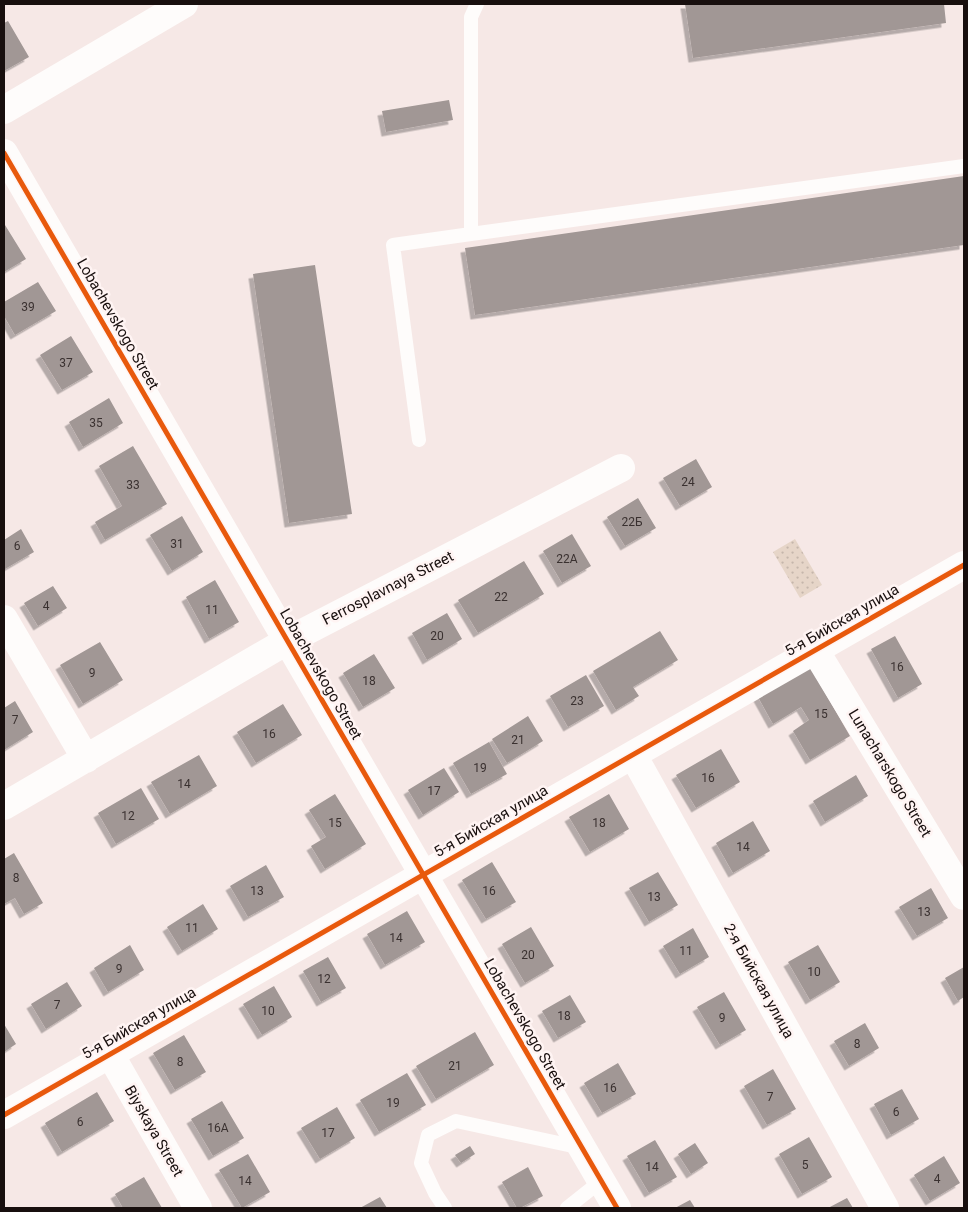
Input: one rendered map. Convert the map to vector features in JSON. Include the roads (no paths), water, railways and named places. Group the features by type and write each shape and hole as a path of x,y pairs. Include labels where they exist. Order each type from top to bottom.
{"street":[{"path":"4,110 184,4"},
{"name":"Lobachevskogo Street","path":"4,153 617,1208"},
{"name":"Ferrosplavnaya Street","path":"4,806 287,641 620,468"},
{"name":"5-я Бийская улица","path":"4,1115 964,565"},
{"path":"4,619 86,759"},
{"name":"Lunacharskogo Street","path":"815,650 964,896"},
{"name":"2-я Бийская улица","path":"633,755 885,1208"},
{"name":"Biyskaya Street","path":"110,1054 198,1208"}],"lane":[{"path":"471,234 471,17 477,4"},
{"path":"418,440 392,245 964,166"},
{"path":"444,1208 421,1163 428,1135 456,1120 582,1149"},
{"path":"567,1208 601,1181"}]}
